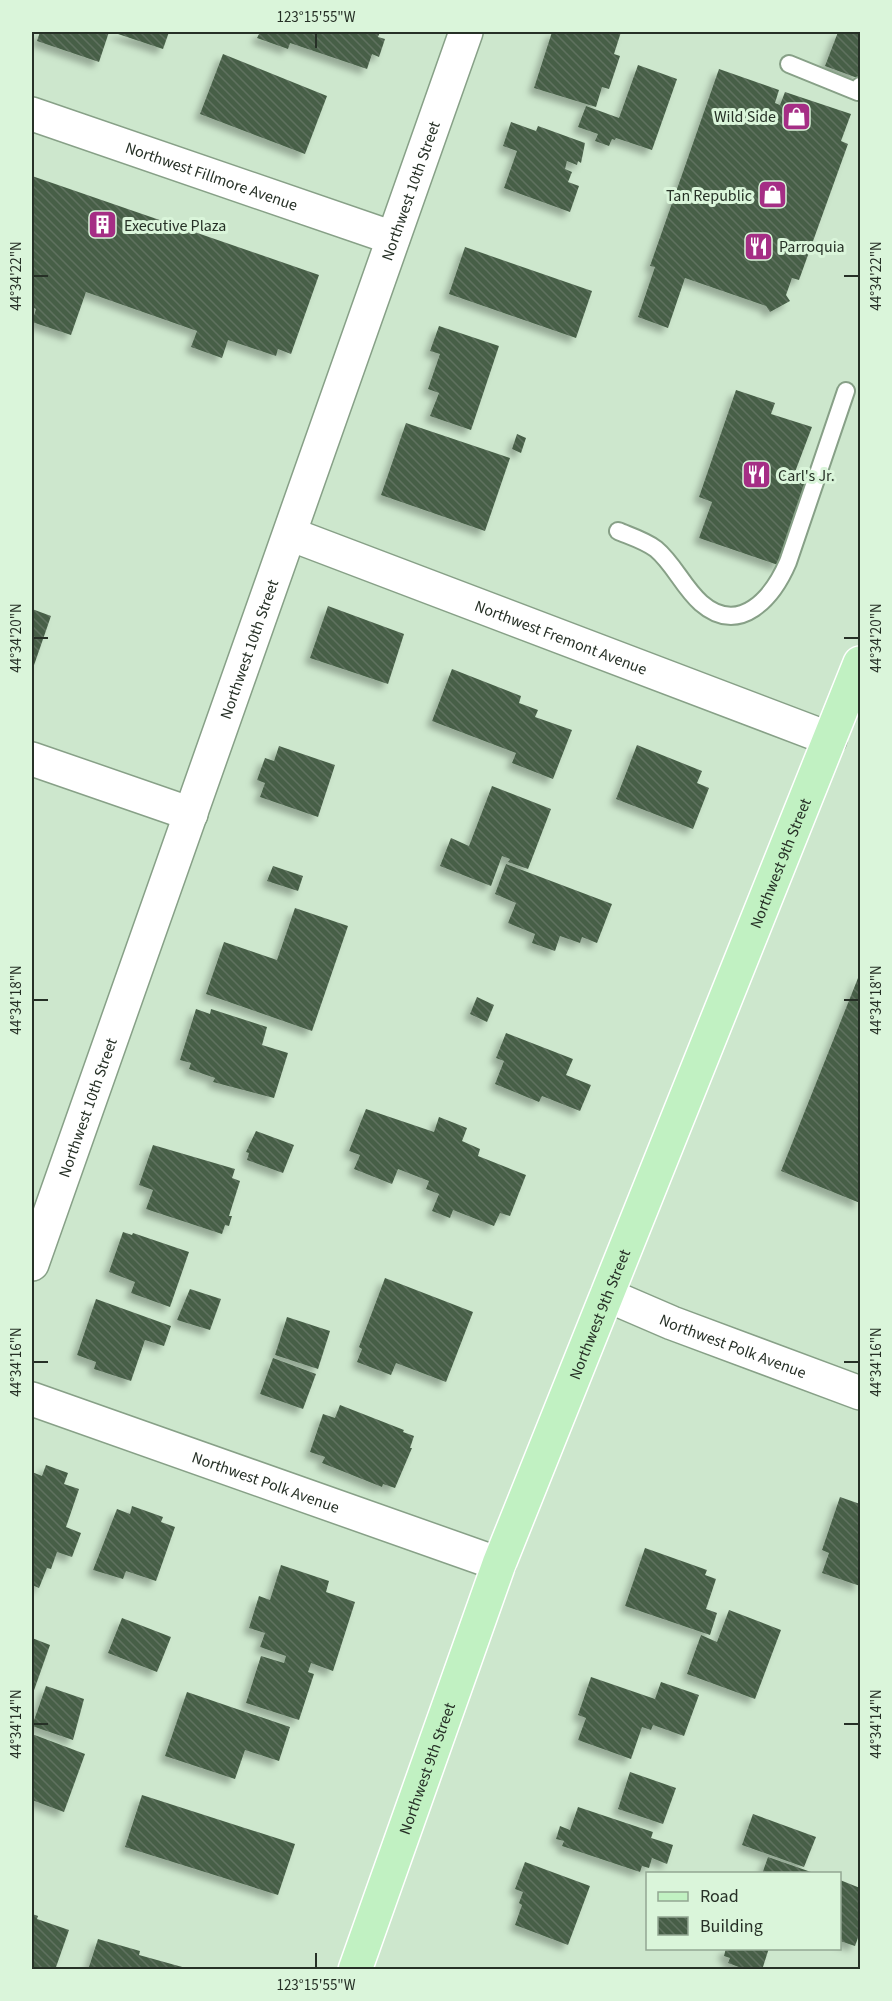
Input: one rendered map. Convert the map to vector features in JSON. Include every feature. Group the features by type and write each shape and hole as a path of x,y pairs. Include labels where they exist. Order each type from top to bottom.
{"main road":[{"name":"Northwest 9th Street","path":"355,1970 499,1564 861,663"}],"street":[{"name":"Northwest 10th Street","path":"32,1264 466,32"},
{"name":"Northwest Fillmore Avenue","path":"32,114 393,238"},
{"name":"Northwest Fremont Avenue","path":"290,534 830,739"},
{"path":"32,759 190,814"},
{"name":"Northwest Polk Avenue","path":"607,1295 672,1323 861,1393"},
{"name":"Northwest Polk Avenue","path":"32,1399 499,1564"}],"lane":[{"path":"789,64 858,92 861,86"},
{"path":"618,531 654,548 669,561 702,604 717,613 735,615 765,602 779,584 788,562 846,391"}],"building":[{"path":"40,32 109,32 99,62 37,41"},
{"path":"112,32 169,32 163,49"},
{"path":"260,32 380,32 378,37 385,39 379,57 372,54 367,69 290,43 288,49 257,38"},
{"path":"552,32 621,32 614,54 620,56 609,89 602,87 596,107 534,88"},
{"path":"838,32 860,32 860,79 825,66"},
{"path":"223,54 327,96 305,154 200,114"},
{"path":"638,65 677,79 652,150 616,138 612,139 609,146 595,141 598,134 578,127 586,106 619,118"},
{"path":"719,69 779,90 775,103 780,105 785,92 851,114 841,141 848,144 799,280 792,278 786,295 790,301 770,312 766,306 685,278 668,328 638,317 655,267 650,266"},
{"path":"511,122 536,131 538,126 585,143 581,163 578,161 577,165 567,161 565,169 572,172 568,182 579,186 570,212 504,188 517,151 503,146"},
{"name":"Executive Plaza","path":"32,176 319,275 291,354 278,349 276,356 228,340 222,358 191,347 197,331 86,292 71,335 32,322 36,309 32,307"},
{"path":"465,247 592,291 576,338 449,294"},
{"path":"439,326 499,346 471,430 430,416 439,393 428,389 440,354 430,351"},
{"path":"736,390 775,403 771,414 812,427 795,472 809,477 778,565 699,538 712,502 699,497"},
{"path":"406,423 510,458 485,531 381,495"},
{"path":"517,434 526,438 521,453 512,449"},
{"path":"328,606 404,634 388,684 310,658"},
{"path":"32,609 51,616 32,671"},
{"path":"452,669 521,696 519,703 538,710 535,717 572,730 553,779 512,763 516,753 432,721"},
{"path":"637,745 702,771 697,783 709,788 693,829 616,799"},
{"path":"279,746 335,765 318,817 260,797 265,783 257,780 265,758 274,761"},
{"path":"492,786 551,809 528,869 508,862 510,859 502,856 491,886 440,866 451,838 469,846"},
{"path":"506,864 612,904 597,943 582,937 580,943 560,936 555,951 532,943 535,934 508,923 516,903 495,894"},
{"path":"273,866 303,876 298,891 267,881"},
{"path":"295,908 348,926 312,1031 206,994 224,942 277,960"},
{"path":"860,973 860,1203 781,1171"},
{"path":"477,997 494,1005 487,1022 470,1014"},
{"path":"196,1009 210,1014 211,1009 267,1027 262,1045 288,1053 274,1098 213,1082 215,1078 189,1069 191,1063 180,1060"},
{"path":"506,1033 573,1059 566,1075 591,1085 580,1111 542,1096 539,1102 495,1084 504,1061 496,1058"},
{"path":"366,1109 434,1132 439,1117 467,1128 462,1141 480,1149 478,1156 526,1175 510,1216 500,1213 494,1226 453,1210 450,1218 432,1211 439,1194 426,1189 429,1181 398,1169 392,1184 354,1169 360,1155 349,1151"},
{"path":"256,1131 294,1145 283,1173 247,1160 249,1153 246,1152"},
{"path":"153,1145 235,1169 232,1178 240,1181 229,1216 232,1216 229,1226 225,1225 222,1234 146,1209 153,1190 139,1185"},
{"path":"123,1232 132,1235 133,1233 189,1252 170,1307 131,1293 135,1282 109,1272"},
{"path":"385,1278 473,1312 446,1382 396,1363 391,1375 357,1362 362,1349 359,1347"},
{"path":"190,1289 221,1299 210,1330 177,1320"},
{"path":"96,1299 171,1326 164,1346 145,1340 131,1381 94,1369 96,1362 77,1355"},
{"path":"287,1317 330,1331 318,1369 275,1355"},
{"path":"273,1358 316,1374 303,1409 260,1394"},
{"path":"340,1405 414,1436 410,1448 412,1448 395,1488 383,1484 382,1487 322,1463 325,1457 310,1452 323,1414 335,1418"},
{"path":"46,1465 68,1473 64,1484 79,1489 66,1527 81,1533 72,1557 57,1552 51,1569 47,1568 39,1588 32,1585 32,1472 42,1476"},
{"path":"840,1497 860,1504 860,1586 822,1573 829,1553 822,1550"},
{"path":"132,1506 163,1517 161,1522 175,1527 156,1581 126,1571 123,1579 93,1570 117,1509 130,1514"},
{"path":"645,1548 707,1570 705,1575 716,1579 706,1609 717,1613 710,1635 625,1606"},
{"path":"281,1565 329,1581 326,1592 355,1602 333,1671 311,1663 308,1672 314,1674 299,1720 246,1703 261,1656 284,1663 286,1656 260,1647 265,1633 249,1628 259,1596 270,1600"},
{"path":"729,1610 781,1630 755,1699 687,1674 701,1635 717,1642"},
{"path":"122,1618 171,1637 157,1672 108,1653"},
{"path":"32,1638 50,1645 32,1696"},
{"path":"591,1677 655,1699 661,1682 699,1695 684,1736 653,1725 651,1730 642,1727 631,1759 578,1740 586,1718 578,1715"},
{"path":"46,1686 84,1699 73,1740 32,1726"},
{"path":"187,1692 290,1727 279,1761 245,1750 235,1779 165,1756"},
{"path":"32,1734 85,1754 64,1812 32,1800"},
{"path":"630,1772 676,1788 663,1824 618,1809"},
{"path":"142,1795 295,1844 278,1895 125,1847"},
{"path":"578,1807 653,1832 651,1838 673,1845 667,1864 652,1858 649,1868 642,1866 640,1872 562,1846 564,1841 556,1839 560,1826 570,1830"},
{"path":"753,1814 816,1837 804,1867 742,1845"},
{"path":"768,1857 811,1872 763,1872"},
{"path":"525,1862 590,1886 568,1945 515,1925 522,1905 519,1903 523,1892 515,1889"},
{"path":"841,1880 860,1888 860,1932 855,1946 841,1941"},
{"path":"32,1914 38,1916 37,1919 69,1930 55,1970 32,1970"},
{"path":"98,1939 140,1951 139,1955 193,1970 88,1970"},
{"path":"726,1950 768,1950 762,1970 747,1970 728,1963 730,1958 724,1956"}],"place":[{"name":"Wild Side","path":"797,116"},
{"name":"Tan Republic","path":"773,195"},
{"name":"Executive Plaza","path":"103,225"},
{"name":"Parroquia","path":"758,246"},
{"name":"Carl's Jr.","path":"757,475"}]}
